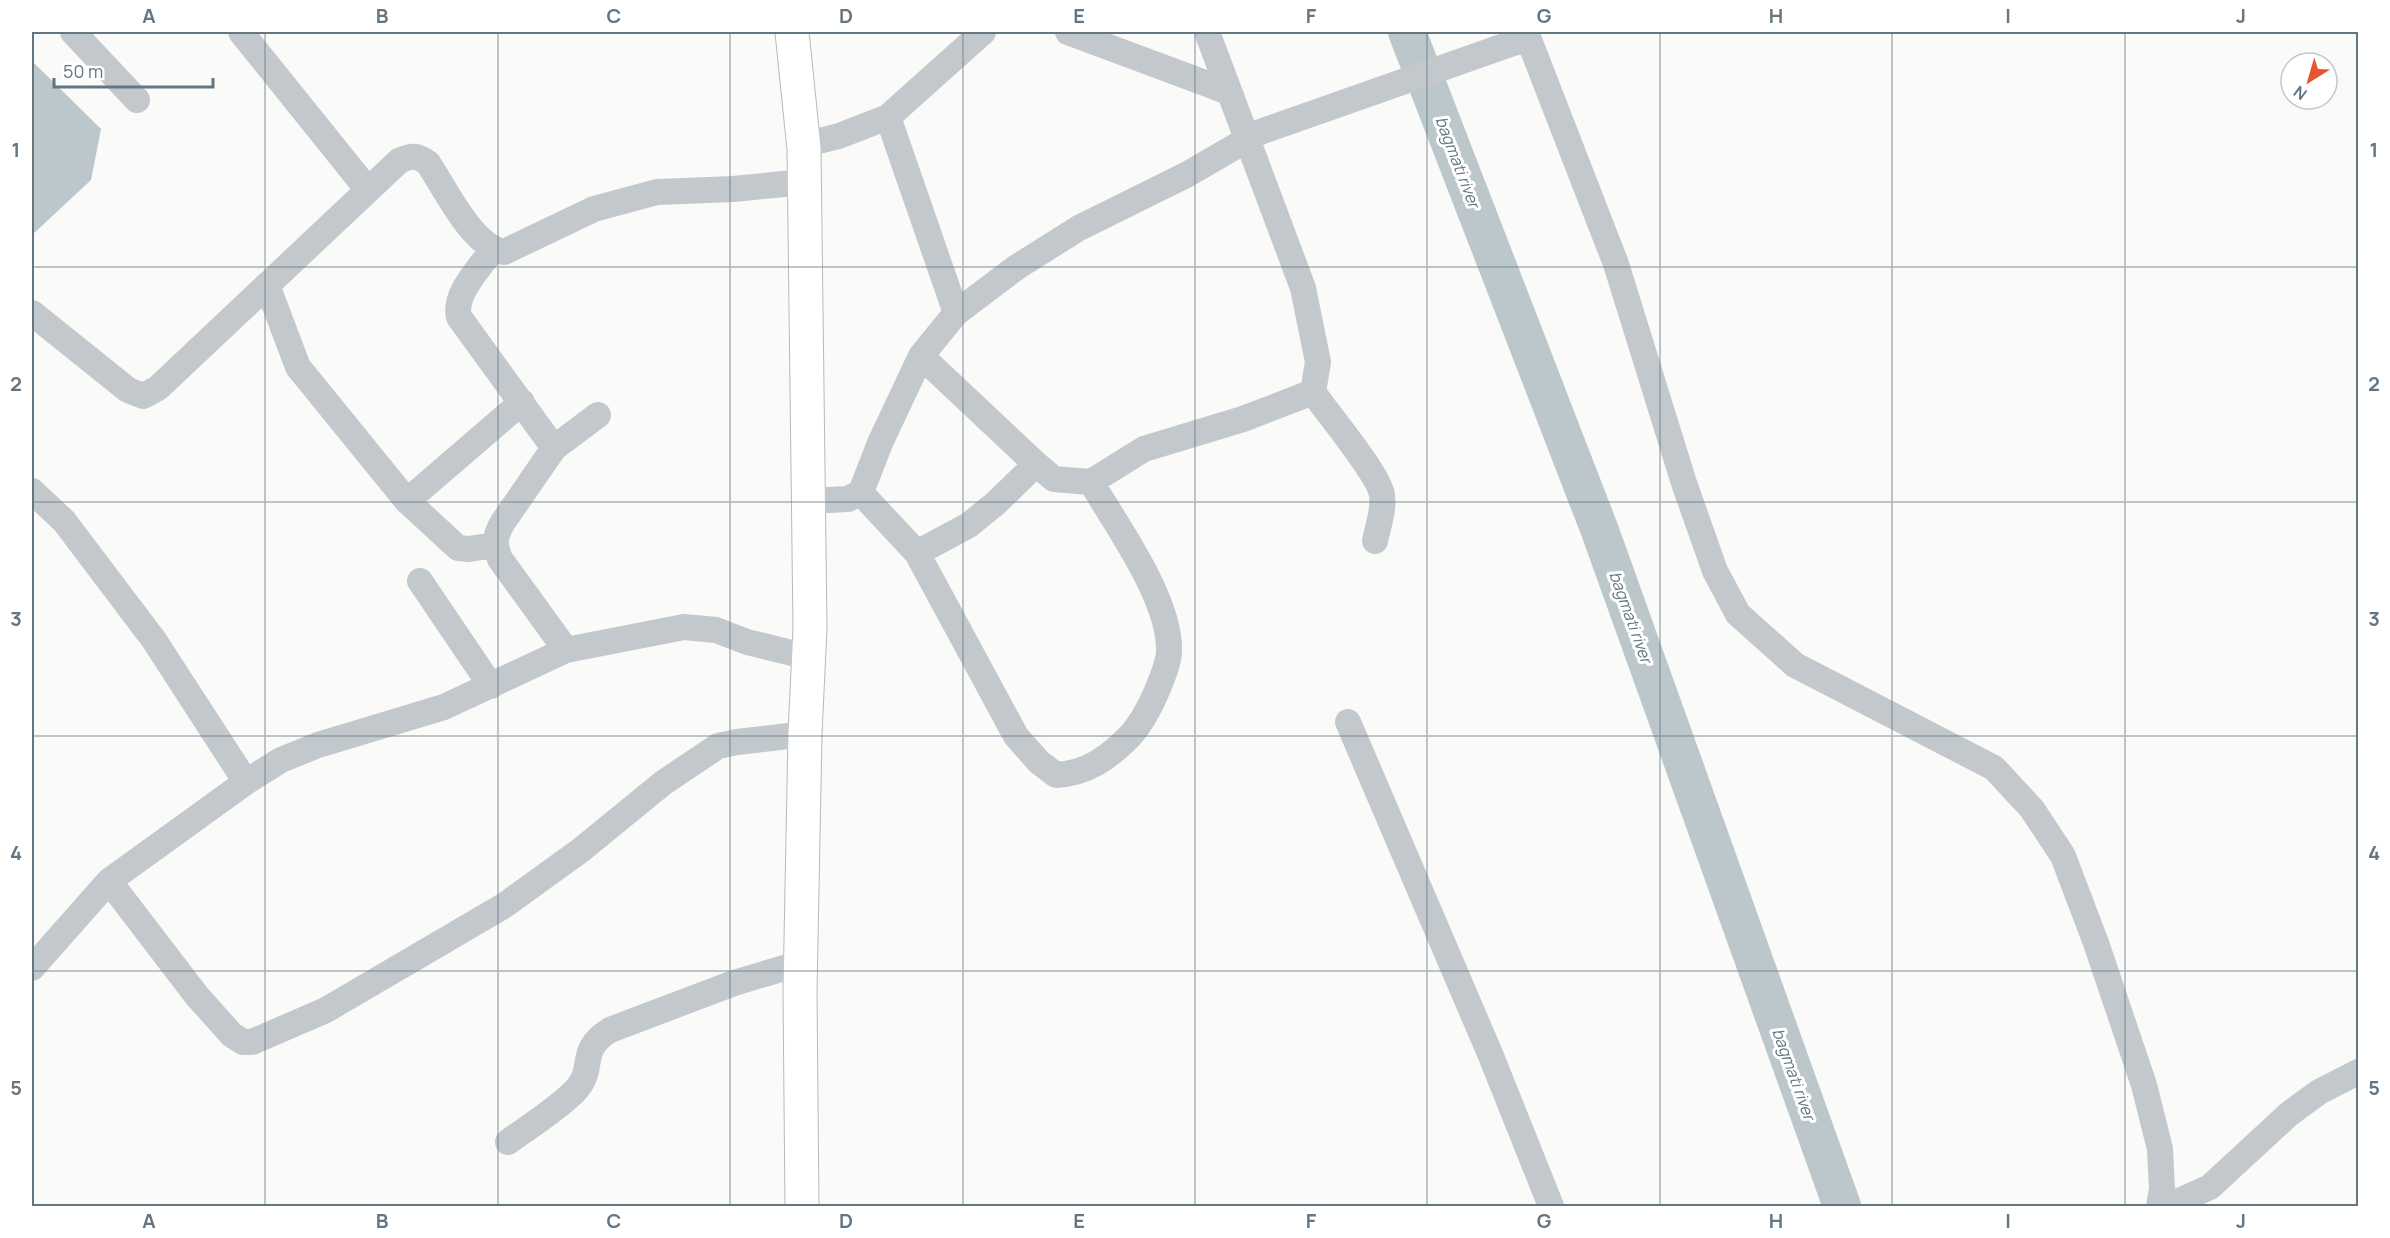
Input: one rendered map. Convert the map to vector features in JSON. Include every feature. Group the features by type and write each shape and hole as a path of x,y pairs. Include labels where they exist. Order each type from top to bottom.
{"main road":[{"path":"792,32 803,145 808,501 808,657 801,963 802,1206"}],"street":[{"path":"73,32 137,100"},
{"path":"241,32 368,190"},
{"path":"803,145 839,136 888,117 983,32"},
{"path":"1068,32 1229,92"},
{"path":"1207,32 1229,92 1253,136 1303,288 1318,362 1312,392 1382,493 1382,511 1374,541"},
{"path":"808,501 848,499 860,492 921,356 942,327 956,314 1017,267 1079,228 1188,174 1253,136 1496,49 1527,35 1616,264 1684,483 1715,571 1738,614 1795,665 1994,768 2032,809 2063,856 2096,943 2144,1085 2160,1149 2162,1189 2159,1206"},
{"path":"888,117 956,314"},
{"path":"32,313 128,390 143,396 158,388 399,161 409,156 419,157 428,163 478,239 492,250 504,252 594,209 657,192 733,189 804,182"},
{"path":"492,250 457,307 459,317 554,448"},
{"path":"267,285 298,367 407,501 458,548 494,545"},
{"path":"921,356 1054,479 1090,482 1144,449 1243,419 1312,392"},
{"path":"407,501 522,402"},
{"path":"566,650 500,560 494,545 496,533 554,448 598,415"},
{"path":"917,553 969,525 1036,464"},
{"path":"860,492 917,553 1016,736 1039,762 1056,775 1076,774 1100,763 1139,727 1163,675 1169,651 1166,619 1138,561 1090,482"},
{"path":"32,491 64,520 154,640 246,782"},
{"path":"420,581 491,686"},
{"path":"32,968 109,882 246,782 281,760 318,745 444,707 566,650 684,627 716,630 747,642 808,657"},
{"path":"1348,722 1491,1056 1551,1206"},
{"path":"109,882 197,996 225,1027 243,1042 252,1042 326,1010 505,905 580,850 663,783 718,746 737,741 805,734"},
{"path":"508,1142 575,1090 588,1064 589,1050 596,1039 610,1030 734,982 801,963"},
{"path":"2168,1206 2210,1187 2289,1114 2319,1092 2358,1072"}],"shaded area":[{"path":"32,61 101,129 91,180 32,235"}],"waterway":[{"name":"bagmati river","path":"1407,32 1600,531 1842,1206"}]}
